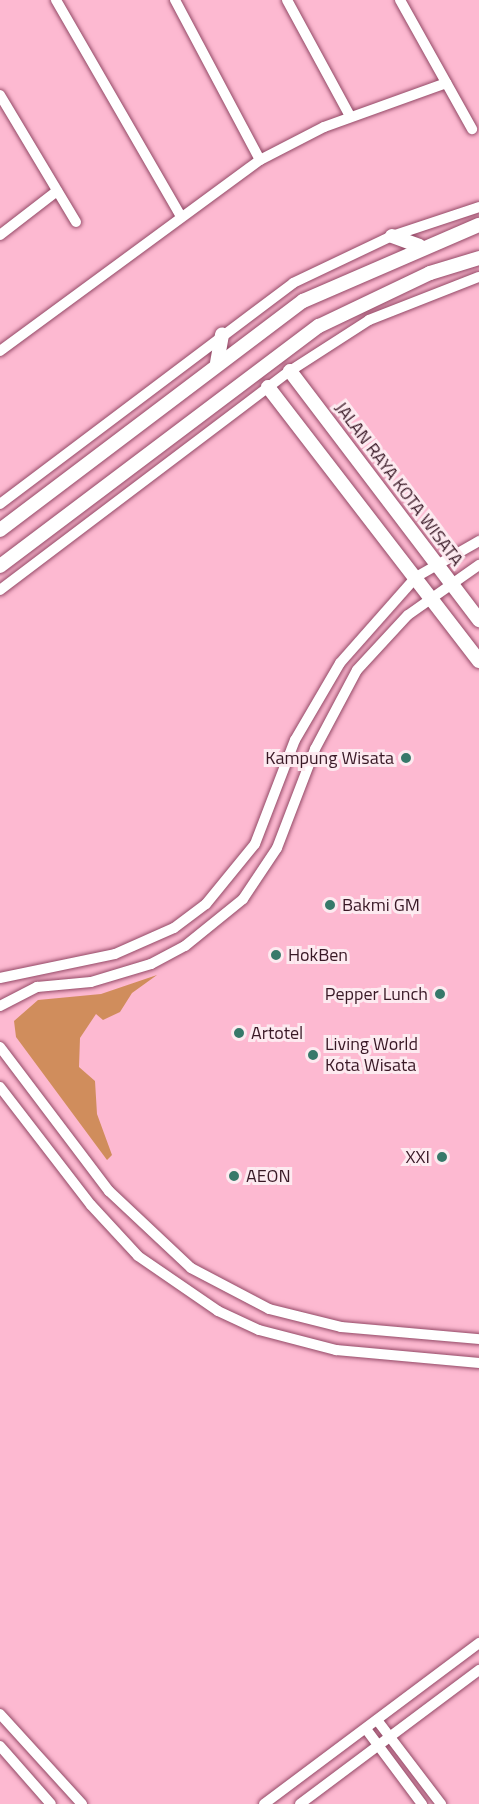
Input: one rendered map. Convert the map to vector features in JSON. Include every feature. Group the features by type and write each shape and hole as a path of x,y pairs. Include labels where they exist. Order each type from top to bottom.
{"street":[{"path":"56,0 180,215"},
{"path":"175,0 260,160"},
{"path":"286,0 350,116"},
{"path":"400,0 472,129"},
{"path":"0,351 180,215 260,160 350,116 446,83"},
{"path":"0,95 76,222"},
{"path":"0,235 57,191"},
{"path":"0,504 222,334 293,283 392,236 479,207"},
{"path":"0,530 217,363 303,301 419,246 479,225"},
{"path":"392,236 419,246"},
{"path":"0,566 319,326 430,273 479,258"},
{"path":"0,590 290,371 369,321 479,278"},
{"path":"217,363 222,334"},
{"name":"JALAN RAYA KOTA WISATA","path":"290,371 479,620"},
{"path":"268,387 479,661"},
{"path":"0,978 115,954 174,928 206,904 255,843 316,700 373,622 435,562 479,541"},
{"path":"0,1006 37,987 90,982 152,964 186,946 243,899 278,848 315,749 357,670 431,597 479,565"},
{"path":"0,1047 109,1191 191,1268 269,1308 341,1327 479,1339"},
{"path":"0,1087 91,1205 138,1256 218,1311 259,1330 336,1350 479,1363"},
{"path":"264,1804 479,1643"},
{"path":"300,1804 479,1670"},
{"path":"0,1714 81,1804"},
{"path":"377,1720 441,1804"},
{"path":"366,1729 422,1804"},
{"path":"0,1746 51,1804"}],"shaded area":[{"path":"157,975 132,993 120,1012 103,1020 96,1014 80,1038 79,1067 95,1081 97,1114 112,1155 107,1160 16,1037 14,1021 38,1000 101,994"}],"place":[{"name":"Kampung Wisata","path":"406,758"},
{"name":"Bakmi GM","path":"330,905"},
{"name":"HokBen","path":"276,955"},
{"name":"Pepper Lunch","path":"440,994"},
{"name":"Artotel","path":"239,1033"},
{"name":"Living World Kota Wisata","path":"313,1055"},
{"name":"XXI","path":"442,1157"},
{"name":"AEON","path":"234,1176"}]}
